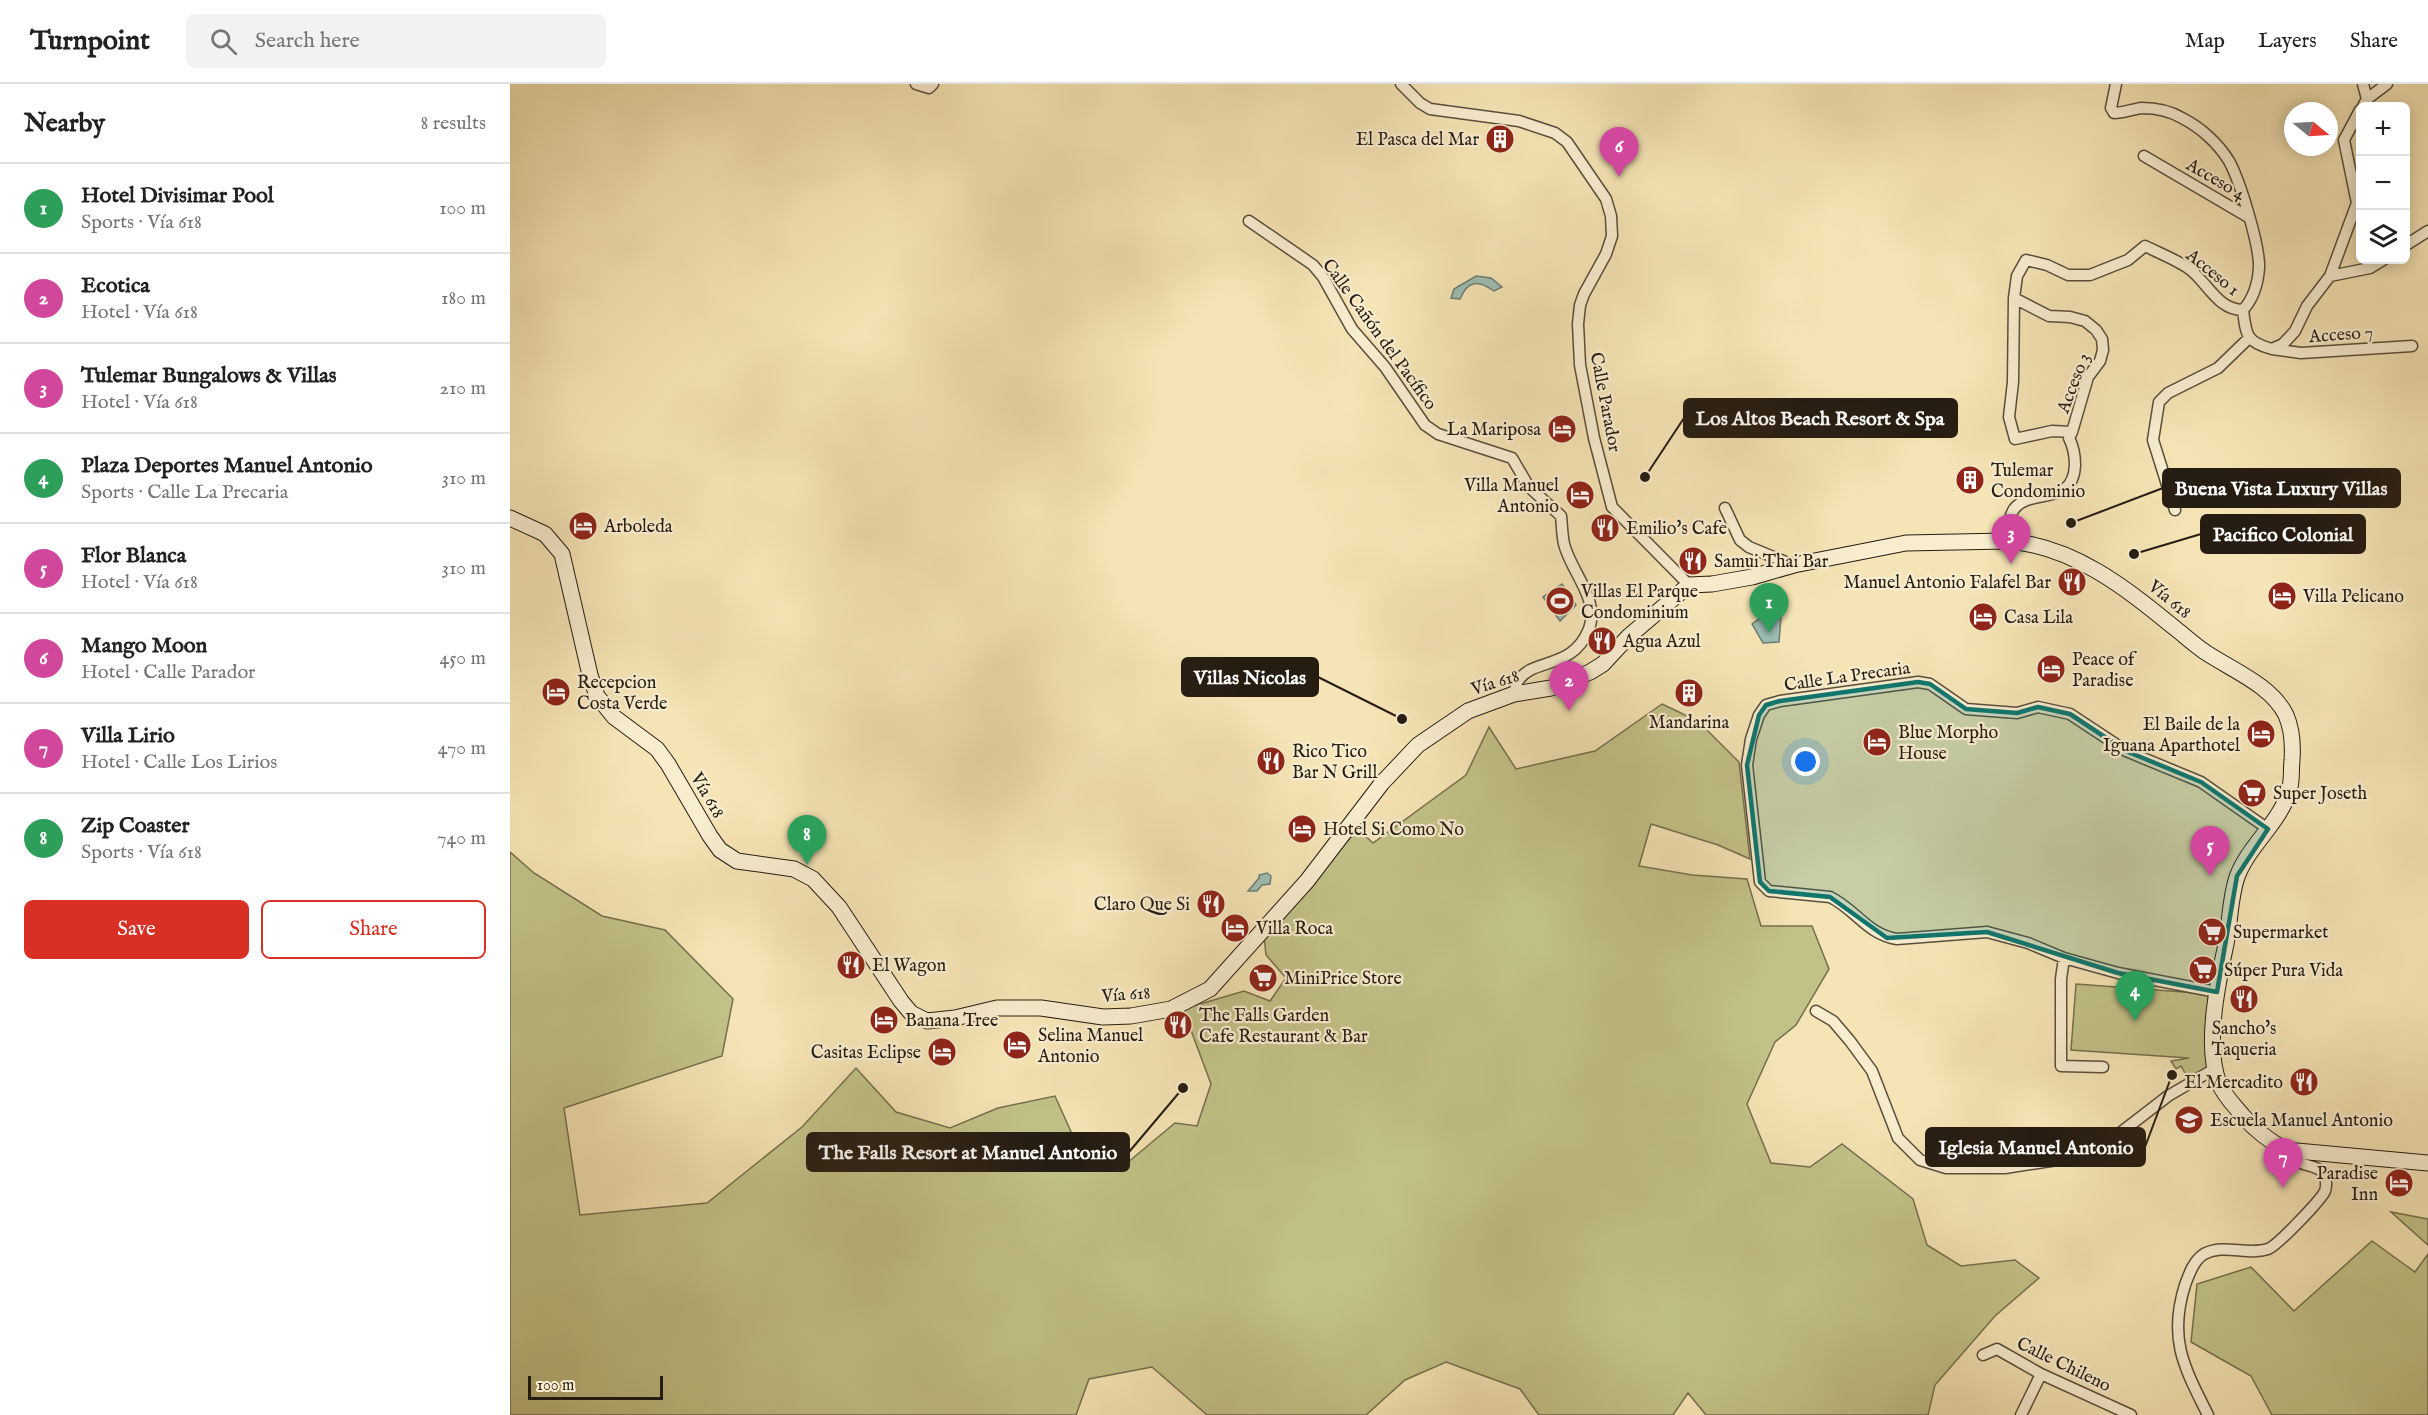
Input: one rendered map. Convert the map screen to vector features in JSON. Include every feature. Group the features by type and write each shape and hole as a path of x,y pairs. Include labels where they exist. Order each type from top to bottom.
{"street":[{"path":"916,84 929,88 933,84"},
{"name":"Calle Parador","path":"1401,84 1420,104 1430,109 1519,121 1555,133 1567,142 1606,199 1611,216 1612,236 1606,254 1584,294 1578,324 1580,365 1594,438 1612,507 1689,585"},
{"path":"2116,84 2111,108 2114,113 2143,108 2168,112 2181,117 2211,139 2229,162 2248,217"},
{"path":"2363,84 2363,102"},
{"path":"2366,102 2387,84"},
{"path":"2175,510 2153,440 2159,402 2168,393 2218,368 2249,338 2255,345 2272,350 2283,344 2295,331 2307,306 2330,276 2356,203 2344,140 2356,118"},
{"name":"Acceso 4","path":"2144,156 2248,217 2259,267 2257,283 2249,303 2242,310"},
{"name":"Calle Cañón del Pacífico","path":"1249,221 1312,265 1323,277 1352,330 1386,367 1425,425 1438,434 1512,459 1529,487 1561,516 1563,543 1593,610 1590,627 1571,654 1527,671 1518,681 1514,694"},
{"path":"2410,242 2428,231"},
{"name":"Acceso 1","path":"2072,432 2052,431 2015,439 2009,417 2013,382 2013,298 2017,276 2026,260 2047,265 2068,276 2090,275 2128,260 2145,246 2186,267 2231,310 2242,310 2245,330 2249,338"},
{"path":"2330,276 2370,268 2376,264"},
{"name":"Acceso 3","path":"2013,298 2049,316 2070,317 2085,321 2096,330 2102,339 2103,350 2100,361 2088,377 2072,432"},
{"name":"Acceso 7","path":"2272,350 2301,353 2412,346"},
{"path":"2006,541 2010,518 2015,507 2025,501 2054,495 2071,482 2075,454 2069,438 2072,432"},
{"path":"1725,508 1740,540 1749,547 1794,565"},
{"name":"Vía 618","path":"510,518 545,534 562,554 584,653 597,696 615,717 657,749 720,850 737,861 794,869 813,879 839,907 901,1001 911,1013 927,1021 955,1018 997,1008 1041,1008 1103,1017 1131,1016 1171,1010 1210,989 1307,881 1382,783 1418,745 1468,711 1514,694 1551,688 1590,672 1603,664 1628,637 1689,585 1713,584 1752,577 1794,565 1906,543 2006,541 2054,552 2097,569 2134,595 2202,650 2262,687 2286,714 2291,729 2290,787 2282,807 2249,854 2237,876 2217,992 2214,1034 2219,1083 2231,1102 2253,1128 2271,1143 2286,1150 2428,1163"},
{"name":"Calle La Precaria","path":"2217,992 2118,973 2064,958 2028,943 1987,932 1887,938 1876,934 1838,901 1830,897 1769,891 1760,882 1747,765 1750,739 1759,715 1766,705 1780,701 1918,682 1930,684 1966,709 2017,713 2038,707 2070,714 2126,751 2201,782 2268,829"},
{"path":"2064,958 2061,979 2061,1066 2103,1067"},
{"path":"1816,1011 1833,1021 1872,1071 1898,1138 1920,1160 1946,1168 2005,1168 2070,1158 2111,1140 2168,1096 2216,1068"},
{"path":"2208,1415 2185,1369 2181,1355 2177,1319 2182,1295 2188,1275 2204,1254 2220,1250 2269,1249 2277,1244 2325,1191 2324,1173 2298,1162 2286,1150"},
{"name":"Calle Chileno","path":"1983,1355 1996,1349 2041,1374 2131,1415"},
{"path":"2021,1415 2041,1374"}],"highlighted area":[{"path":"1918,682 1930,684 1966,709 2017,713 2038,707 2070,714 2126,751 2201,782 2268,829 2237,876 2217,992 2118,973 1987,932 1887,938 1830,897 1769,891 1760,882 1747,765 1759,715 1766,705 1780,701"}],"green space":[{"path":"1662,704 1698,721 1739,762 1750,859 1718,845 1651,824 1639,866 1692,875 1747,879 1761,926 1812,926 1829,969 1796,1025 1775,1042 1747,1104 1771,1163 1810,1167 1842,1144 1913,1199 1927,1245 1961,1266 2015,1260 2039,1278 1995,1316 1935,1385 1928,1415 1706,1415 1688,1393 1673,1415 1539,1415 1520,1389 1446,1362 1405,1380 1366,1415 1207,1415 1152,1367 1089,1379 1076,1415 510,1415 510,852 534,873 602,916 665,930 733,999 722,1056 564,1108 580,1215 707,1203 802,1127 856,1068 896,1112 950,1128 998,1108 1055,1096 1082,1156 1121,1168 1175,1123 1197,1126 1211,1084 1183,1009 1244,991 1270,1001 1286,978 1266,955 1264,936 1358,829 1373,843 1466,775 1489,727 1516,769 1595,751"},
{"path":"2076,984 2210,994 2210,1068 2189,1080 2181,1066 2176,1069 2171,1061 2189,1058 2071,1050"},
{"path":"2391,1212 2428,1219 2428,1245"},
{"path":"2372,1241 2415,1272 2428,1254 2428,1415 2272,1415 2251,1376 2191,1342 2197,1284 2251,1267 2294,1311"}],"water":[{"path":"1476,276 1491,278 1502,287 1494,291 1483,285 1474,284 1466,288 1460,299 1451,298 1454,289"},
{"name":"Villas El Parque Condominium","path":"1562,584 1576,605 1560,621 1543,597"},
{"path":"1764,615 1781,617 1779,642 1763,643 1752,624"},
{"path":"1267,873 1271,876 1270,884 1262,885 1257,891 1248,891 1259,875"}],"place":[{"name":"El Pasca del Mar","path":"1500,139"},
{"name":"Mango Moon","path":"1619,177"},
{"name":"La Mariposa","path":"1562,429"},
{"name":"Los Altos Beach Resort & Spa","path":"1645,477"},
{"name":"Tulemar Condominio","path":"1970,480"},
{"name":"Villa Manuel Antonio","path":"1580,495"},
{"name":"Buena Vista Luxury Villas","path":"2071,523"},
{"name":"Arboleda","path":"583,526"},
{"name":"Emilio's Cafe","path":"1605,528"},
{"name":"Pacifico Colonial","path":"2134,554"},
{"name":"Samui Thai Bar","path":"1693,561"},
{"name":"Tulemar Bungalows & Villas","path":"2011,564"},
{"name":"Manuel Antonio Falafel Bar","path":"2072,582"},
{"name":"Villa Pelicano","path":"2282,596"},
{"name":"Villas El Parque Condominium","path":"1560,601"},
{"name":"Casa Lila","path":"1983,617"},
{"name":"Hotel Divisimar Pool","path":"1769,633"},
{"name":"Agua Azul","path":"1602,641"},
{"name":"Peace of Paradise","path":"2051,669"},
{"name":"Recepcion Costa Verde","path":"556,692"},
{"name":"Mandarina","path":"1689,693"},
{"name":"Ecotica","path":"1569,711"},
{"name":"Villas Nicolas","path":"1402,719"},
{"name":"El Baile de la Iguana Aparthotel","path":"2261,734"},
{"name":"Blue Morpho House","path":"1877,742"},
{"name":"Rico Tico Bar N Grill","path":"1271,761"},
{"name":"Super Joseth","path":"2252,793"},
{"name":"Hotel Si Como No","path":"1302,829"},
{"name":"Zip Coaster","path":"807,865"},
{"name":"Flor Blanca","path":"2210,876"},
{"name":"Claro Que Si","path":"1211,904"},
{"name":"Villa Roca","path":"1235,928"},
{"name":"Supermarket","path":"2212,932"},
{"name":"El Wagon","path":"851,965"},
{"name":"Súper Pura Vida","path":"2203,970"},
{"name":"MiniPrice Store","path":"1263,978"},
{"name":"Sancho's Taqueria","path":"2244,999"},
{"name":"Banana Tree","path":"884,1020"},
{"name":"Plaza Deportes Manuel Antonio","path":"2135,1021"},
{"name":"The Falls Garden Cafe Restaurant & Bar","path":"1178,1025"},
{"name":"Selina Manuel Antonio","path":"1017,1045"},
{"name":"Casitas Eclipse","path":"942,1052"},
{"name":"Iglesia Manuel Antonio","path":"2172,1075"},
{"name":"El Mercadito","path":"2304,1082"},
{"name":"The Falls Resort at Manuel Antonio","path":"1183,1088"},
{"name":"Escuela Manuel Antonio","path":"2189,1120"},
{"name":"Paradise Inn","path":"2399,1183"},
{"name":"Villa Lirio","path":"2283,1188"}]}
